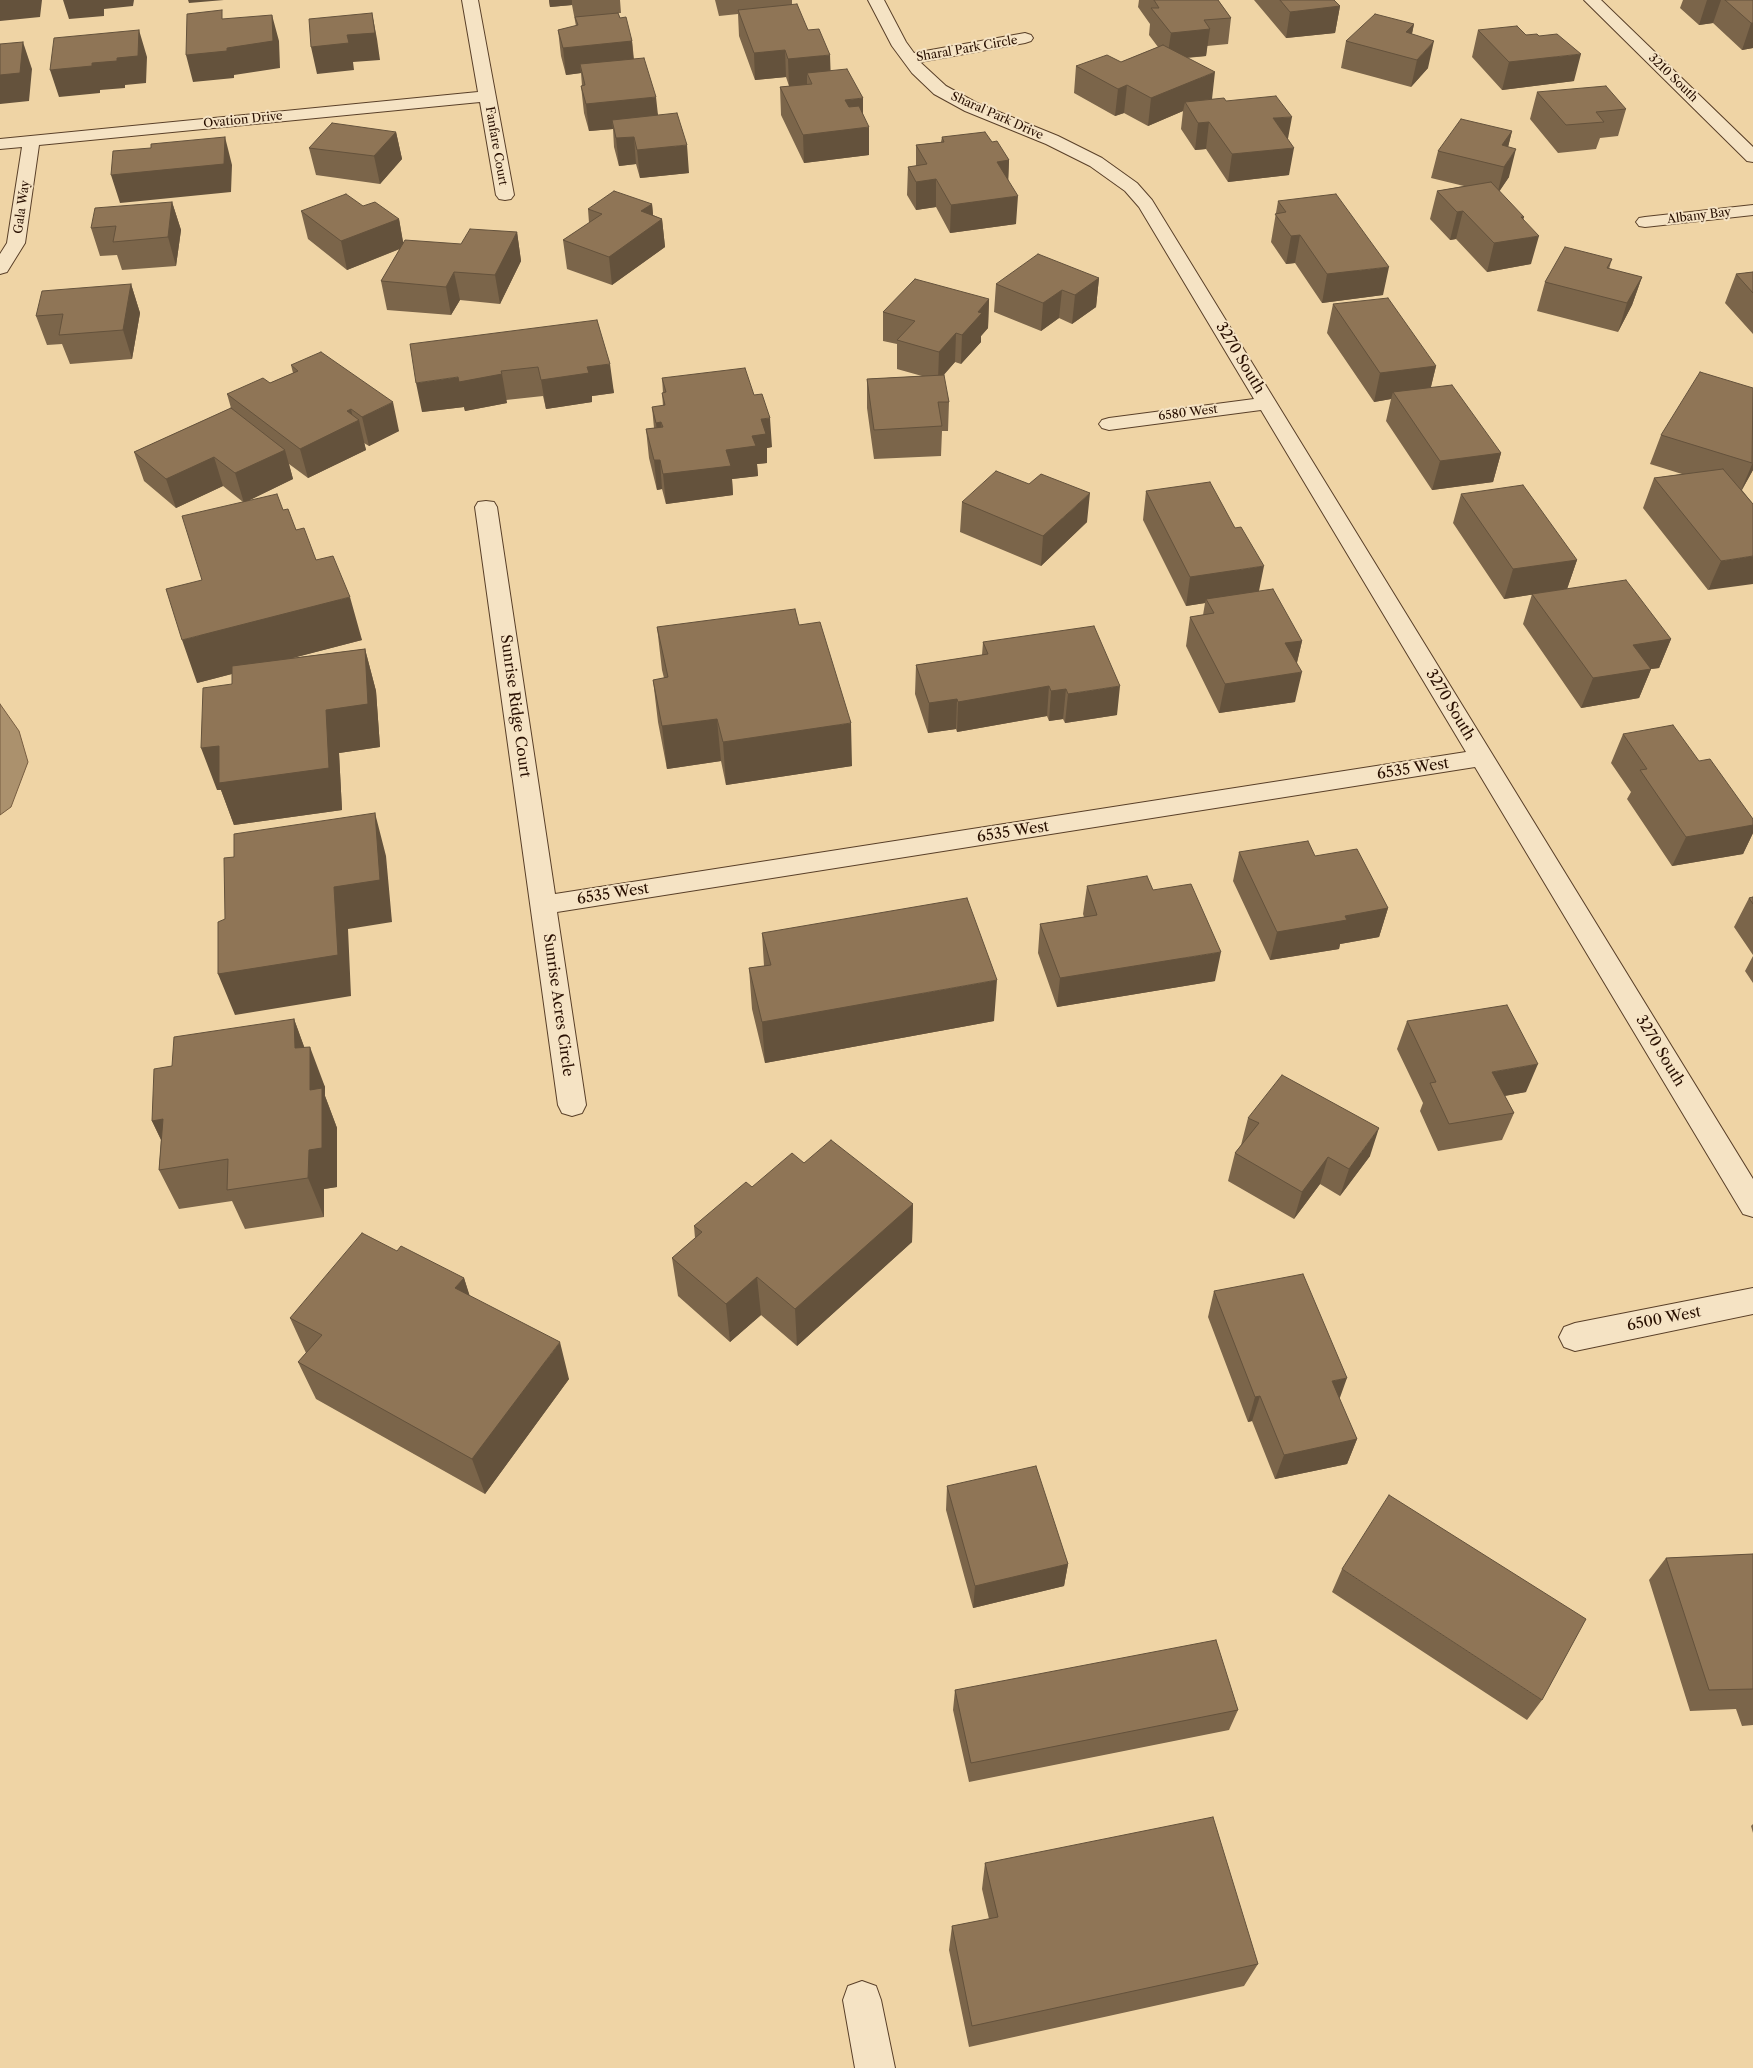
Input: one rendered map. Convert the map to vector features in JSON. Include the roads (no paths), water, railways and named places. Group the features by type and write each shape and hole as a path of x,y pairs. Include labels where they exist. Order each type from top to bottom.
{"street":[{"name":"Fanfare Court","path":"470,0 505,195"},
{"name":"Sharal Park Drive","path":"876,0 898,43 929,80 955,99 1052,140 1096,162 1131,187 1146,204"},
{"name":"3210 South","path":"1592,0 1753,157"},
{"name":"Sharal Park Circle","path":"910,59 1025,38"},
{"name":"Ovation Drive","path":"0,144 487,96"},
{"name":"Gala Way","path":"0,268 16,243 31,141"},
{"name":"3270 South","path":"1146,204 1753,1205"},
{"name":"Albany Bay","path":"1645,222 1753,210"},
{"name":"6580 West","path":"1109,424 1267,403"},
{"name":"Sunrise Ridge Court","path":"486,507 544,905"},
{"name":"6535 West","path":"544,905 1482,758"},
{"name":"Sunrise Acres Circle","path":"544,905 572,1104"},
{"name":"6500 West","path":"1575,1337 1753,1301"},
{"path":"862,2000 875,2068"}]}
